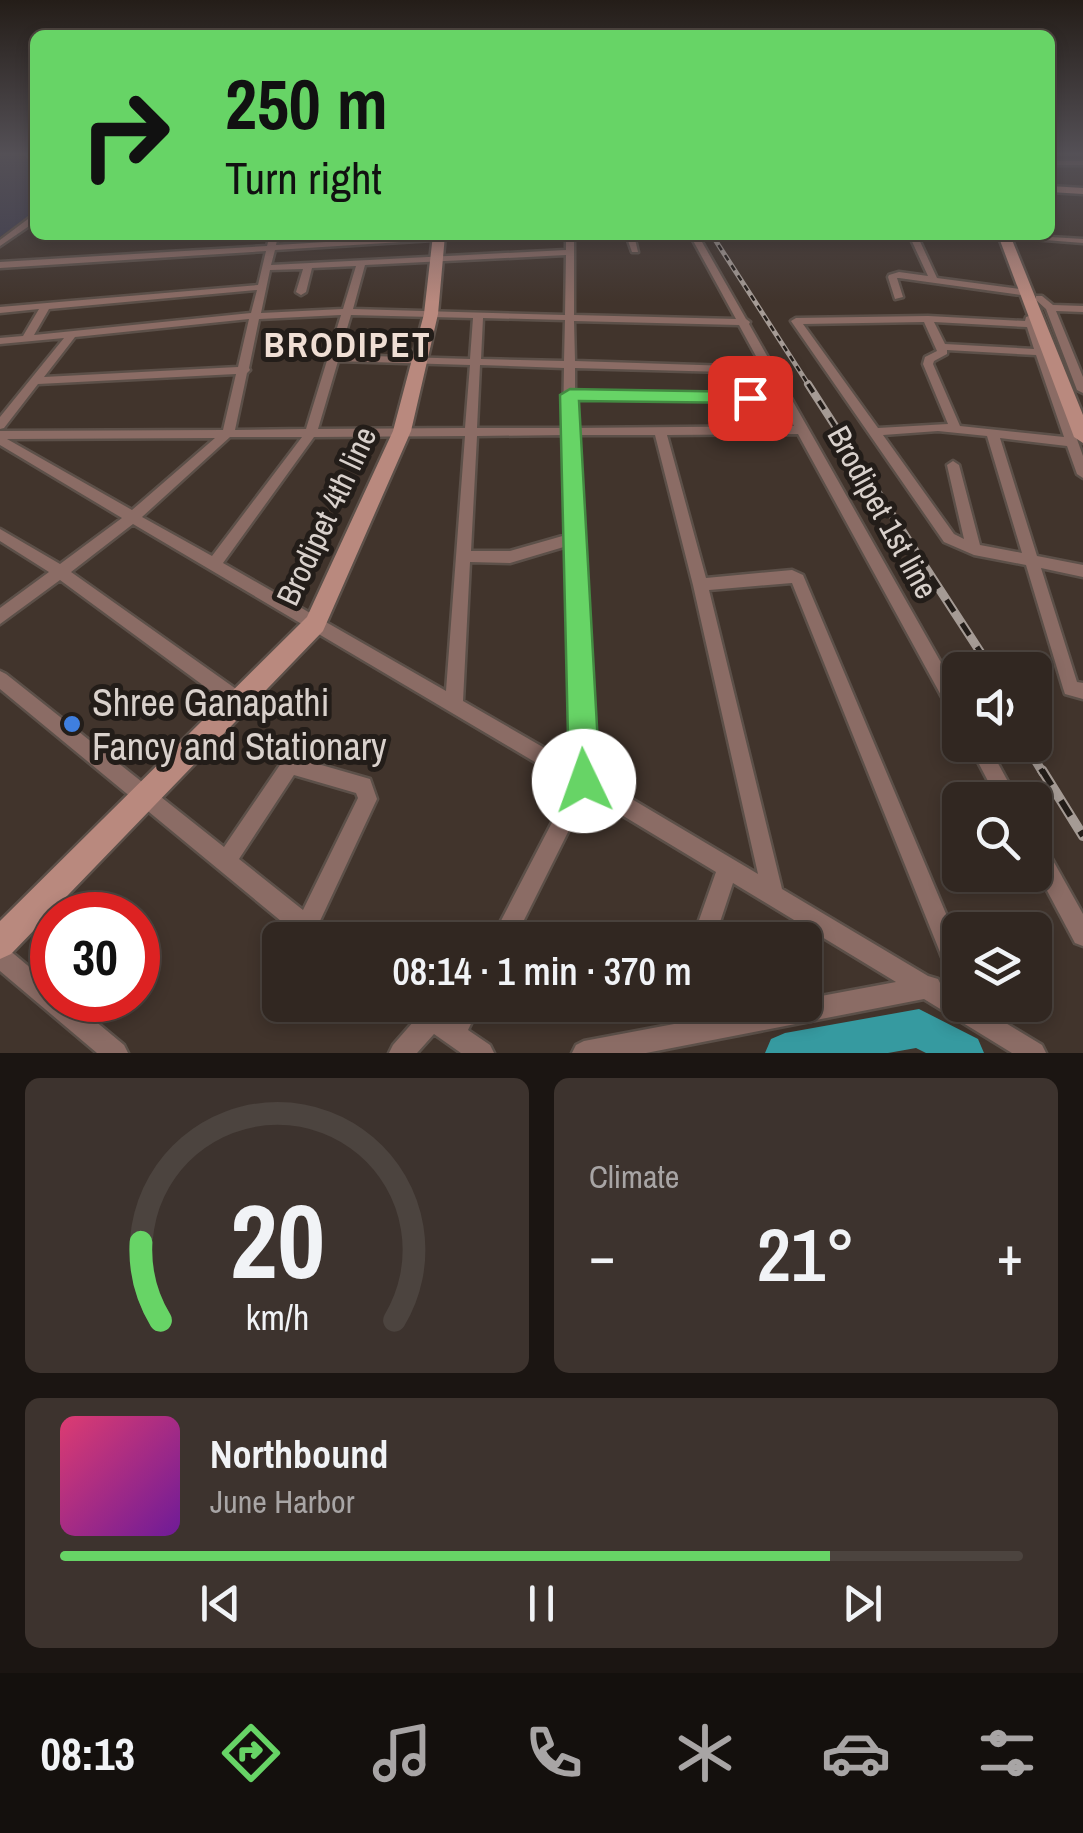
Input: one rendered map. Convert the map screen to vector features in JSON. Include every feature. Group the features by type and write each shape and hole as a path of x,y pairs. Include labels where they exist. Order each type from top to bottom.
{"street":[{"path":"0,244 30,221"},
{"path":"18,229 30,228"},
{"path":"1055,239 1083,241"},
{"path":"632,240 635,250"},
{"name":"Brodipet 1st line","path":"697,240 942,681"},
{"path":"914,240 933,278"},
{"path":"1007,240 1066,345 1083,390"},
{"path":"1020,240 1060,366 1083,418"},
{"path":"0,617 133,517 228,433 272,242"},
{"path":"0,266 272,242 570,243 569,432 584,781 511,922"},
{"path":"267,268 362,262 439,244"},
{"name":"Brodipet 4th line","path":"0,943 315,624 402,431 431,314 439,244"},
{"path":"214,564 310,433 362,262"},
{"path":"300,292 308,266"},
{"path":"898,297 894,276 933,278 1083,308"},
{"path":"0,310 261,287"},
{"path":"1037,299 1025,301 1030,324 1077,440"},
{"path":"27,338 46,306"},
{"path":"0,342 255,316 349,312 744,322"},
{"path":"454,705 478,316"},
{"path":"1030,324 928,319 796,321 948,538 974,550 1083,570"},
{"path":"928,319 942,355 930,359 928,364 956,428"},
{"path":"0,425 74,334"},
{"path":"1066,345 1083,348"},
{"path":"941,347 1040,352"},
{"path":"335,358 769,370"},
{"path":"1060,366 1083,474"},
{"path":"36,381 244,370"},
{"path":"570,395 786,398"},
{"path":"873,432 956,428 1077,440"},
{"path":"1,441 228,433 803,430"},
{"path":"660,432 773,896"},
{"path":"992,432 1071,688 1083,691"},
{"path":"1,441 942,993"},
{"path":"953,465 974,550"},
{"path":"0,534 59,571 240,702"},
{"path":"463,556 510,556 573,540"},
{"path":"700,585 792,576 798,579 942,930"},
{"path":"0,679 300,922"},
{"path":"226,861 290,765 363,786 368,800 308,922"},
{"path":"709,922 728,867"},
{"path":"1052,879 1083,935"},
{"path":"0,957 116,1053"},
{"path":"584,1053 930,987"},
{"path":"400,1053 429,1022"},
{"path":"434,1022 482,1053"},
{"path":"453,1035 460,1022"},
{"path":"990,1022 1034,1053"}],"shaded area":[{"path":"0,204 30,204 30,216 0,237"}],"waterway":[{"path":"785,1053 919,1028 964,1053"}],"railway":[{"path":"715,240 810,387"},
{"path":"808,384 918,555"},
{"path":"916,553 980,652"},
{"path":"1036,762 1043,773"},
{"path":"1042,770 1083,836"}],"place":[{"name":"Shree Ganapathi Fancy and Stationary","path":"72,724"}],"district":[{"name":"BRODIPET","path":"348,344"}],"route":[{"path":"584,781 570,395 750,398"}]}
